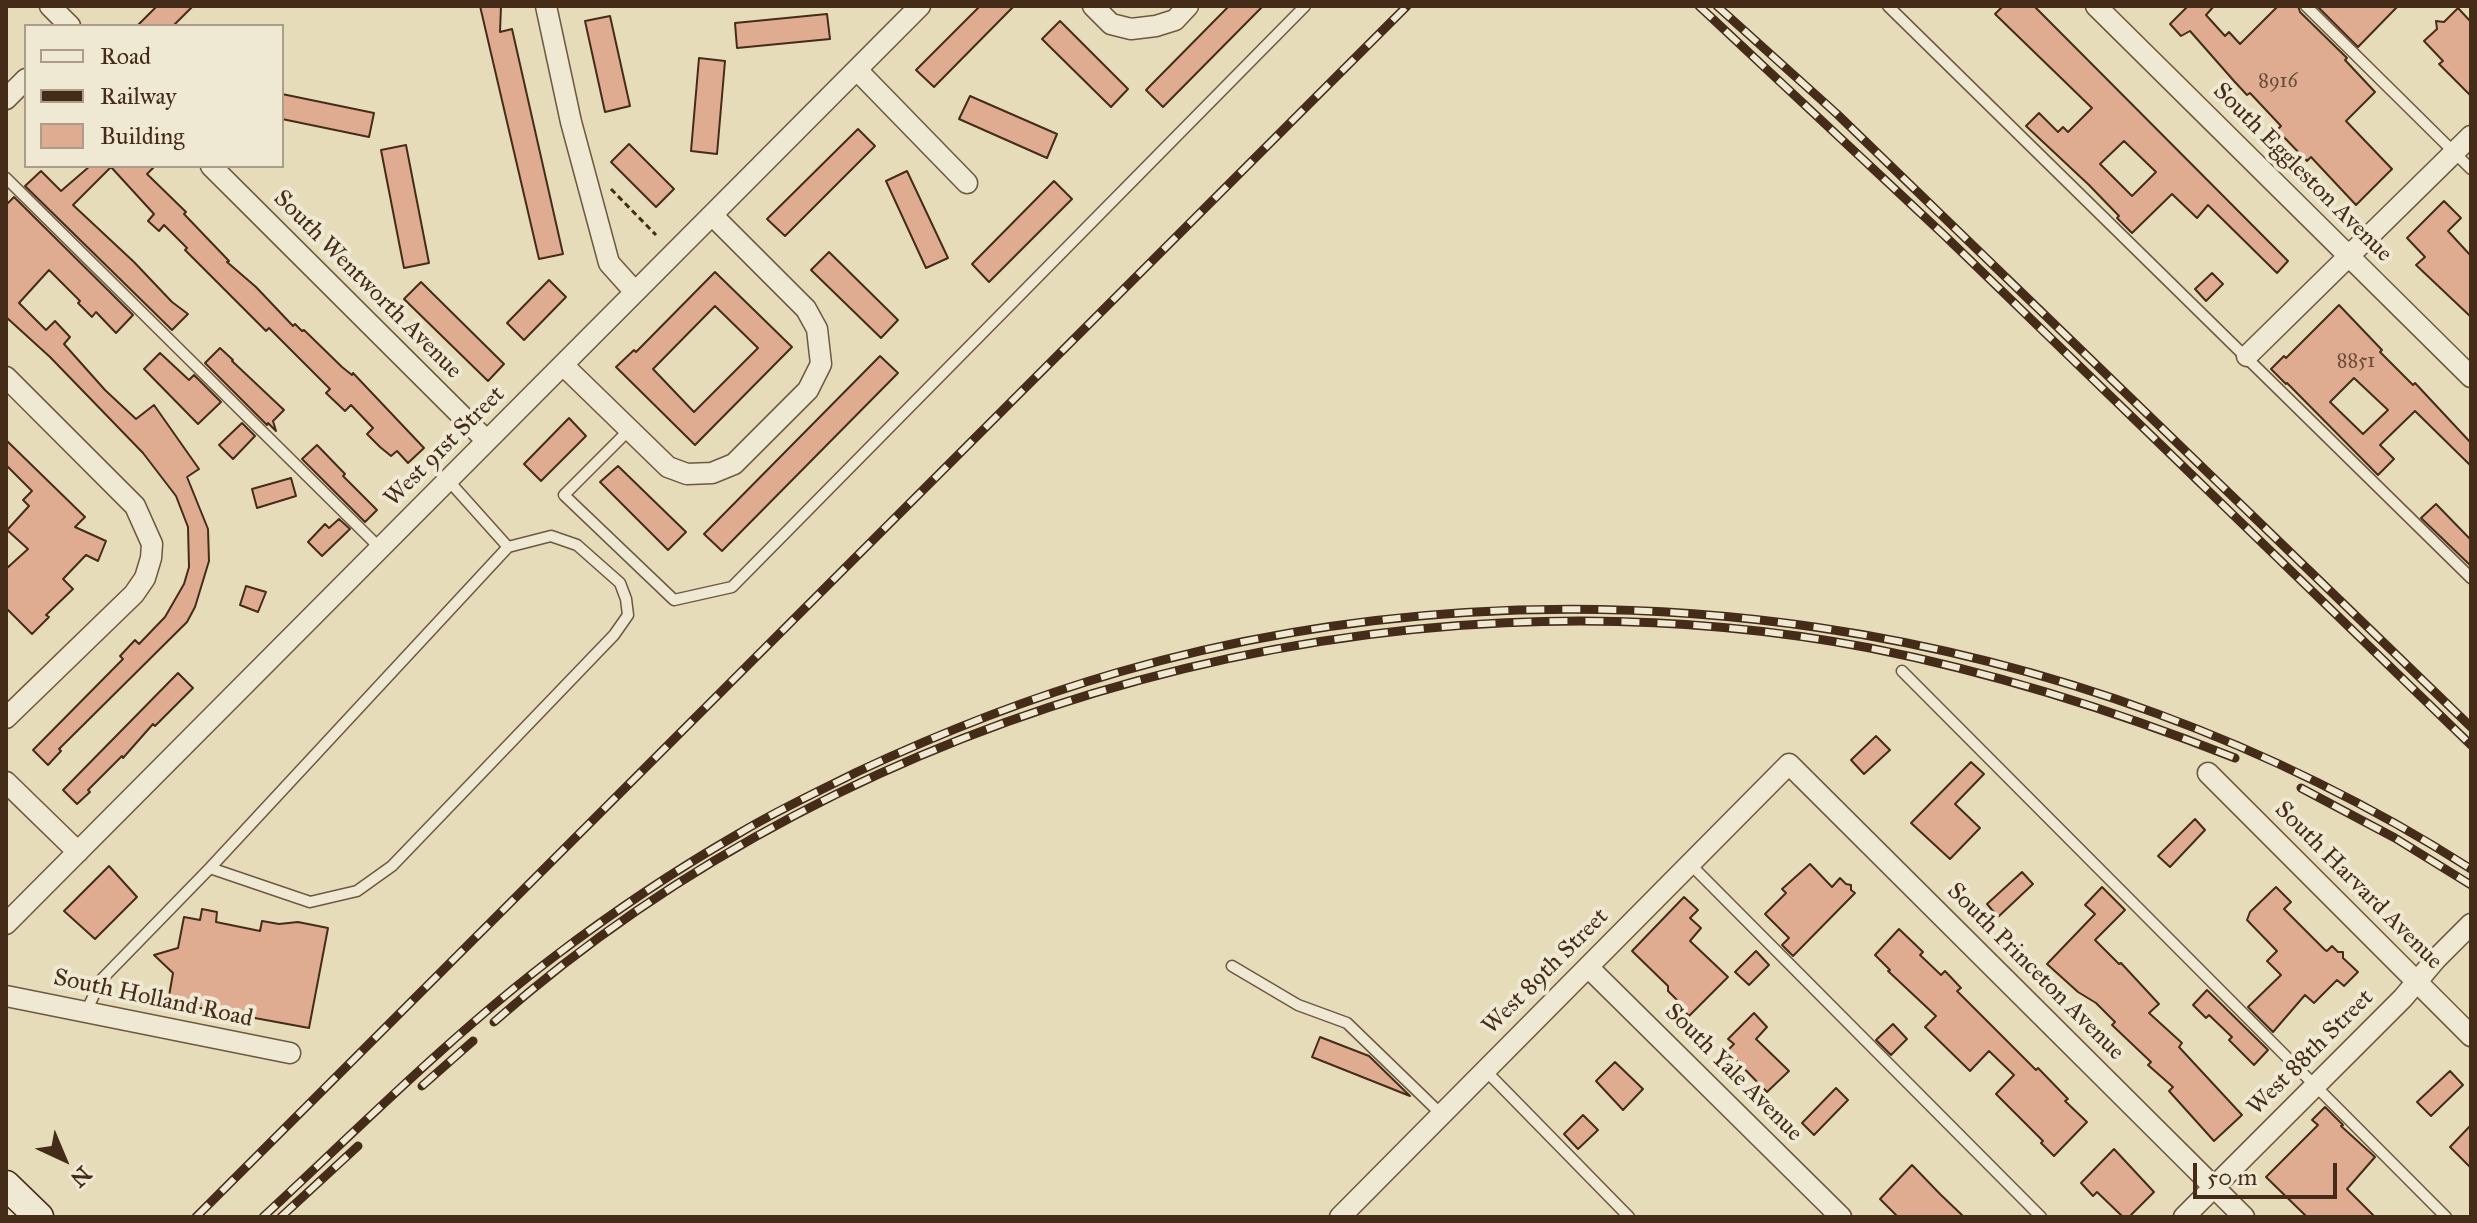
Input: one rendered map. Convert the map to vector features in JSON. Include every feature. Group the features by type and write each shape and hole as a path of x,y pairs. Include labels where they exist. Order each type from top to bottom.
{"main road":[{"path":"6,1185 39,1217"}],"street":[{"path":"50,6 68,24"},
{"path":"546,6 571,122 609,263 635,292"},
{"name":"West 91st Street","path":"6,924 920,6"},
{"path":"1093,6 1111,24 1131,29 1175,20 1188,6"},
{"name":"South Eggleston Avenue","path":"2096,6 2471,377"},
{"path":"857,70 967,183"},
{"path":"6,99 24,81"},
{"path":"2247,356 2471,136"},
{"name":"South Wentworth Avenue","path":"213,168 487,441"},
{"path":"563,365 668,467 687,474 712,473 734,464 808,390 821,364 817,329 806,309 712,215"},
{"path":"6,377 135,506 152,544 145,578 134,594 6,718"},
{"name":"West 89th Street","path":"1340,1217 1789,764"},
{"name":"South Princeton Avenue","path":"1789,764 2244,1217"},
{"name":"South Harvard Avenue","path":"2208,773 2471,1036"},
{"path":"6,782 78,852"},
{"name":"West 88th Street","path":"2184,1217 2471,924"},
{"name":"South Yale Avenue","path":"1588,967 1841,1217"},
{"name":"South Holland Road","path":"6,996 290,1053"}],"lane":[{"path":"628,431 564,495 674,600 732,587 1305,6"},
{"path":"1888,6 2471,578"},
{"path":"2306,6 2471,169"},
{"path":"6,178 380,548"},
{"path":"448,480 508,547"},
{"path":"86,1012 101,980 210,868 508,547 551,536 577,545 620,583 628,615 614,635 392,866 357,891 310,902 210,868"},
{"path":"1902,671 2446,1217"},
{"path":"1690,864 2041,1217"},
{"path":"1232,966 1298,1005 1347,1023 1441,1114"},
{"path":"1485,1070 1629,1217"}],"path":[{"path":"608,187 656,235"}],"building":[{"path":"157,6 193,6 175,24 139,24"},
{"path":"480,6 501,6 500,32 512,29 563,254 539,259"},
{"path":"980,6 1014,6 934,87 916,70"},
{"path":"1229,6 1263,6 1163,107 1146,90"},
{"path":"2003,6 2034,6 2288,261 2277,273 2208,205 2197,218 2172,194 2132,233 2089,185 2026,126 2039,113 2058,132 2063,127 2068,132 2092,108 1995,14","holes":["2124,141 2156,172 2132,196 2100,164"]},
{"path":"2188,6 2214,6 2206,15 2225,36 2229,32 2240,44 2278,6 2298,6 2300,12 2347,58 2345,60 2375,92 2346,121 2392,169 2356,205 2311,157 2307,161 2277,130 2281,126 2250,93 2247,95 2190,31 2181,36 2170,24"},
{"path":"2317,6 2398,6 2358,47"},
{"path":"2458,8 2471,22 2471,96 2439,64 2443,61 2424,41 2437,29 2436,21 2444,22"},
{"path":"827,14 830,39 737,48 735,23"},
{"path":"610,16 630,106 605,112 585,21"},
{"path":"1060,21 1128,89 1111,107 1042,39"},
{"path":"699,58 725,61 717,154 691,151"},
{"path":"284,94 374,113 369,137 284,119"},
{"path":"970,96 1057,134 1047,158 959,119"},
{"path":"858,129 875,146 785,236 767,219"},
{"path":"629,144 674,189 656,207 611,162"},
{"path":"406,145 429,263 404,268 381,150"},
{"path":"88,168 110,168 73,205 188,314 172,330 25,186 41,171 61,191"},
{"path":"112,168 153,168 147,174 186,212 184,214 227,262 293,326 295,324 304,330 342,367 353,373 424,448 408,463 397,451 391,456 380,447 367,434 373,428 351,405 345,411 326,393 330,389 269,328 266,331 164,225 159,231 148,221 154,214"},
{"path":"907,171 948,258 926,268 886,181"},
{"path":"1054,181 1072,199 989,282 972,264"},
{"path":"14,197 133,315 116,333 96,312 92,317 49,270 19,303 46,330 55,321 70,337 64,344 136,419 154,405 199,469 187,477 208,529 209,561 195,607 187,622 59,749 61,751 48,765 33,750 123,659 120,656 135,640 139,644 165,617 184,584 189,567 188,527 176,496 143,453 50,357 6,317 6,205"},
{"path":"2444,201 2461,218 2448,231 2471,256 2471,317 2416,265 2425,257 2407,238"},
{"path":"829,252 898,320 881,338 811,270"},
{"path":"715,272 792,347 695,445 616,367 634,350 636,352","holes":["715,306 758,348 694,412 653,369"]},
{"path":"2212,273 2223,284 2206,301 2195,289"},
{"path":"549,280 566,297 524,340 507,323"},
{"path":"421,282 504,364 488,381 404,299"},
{"path":"2339,305 2382,350 2380,352 2413,385 2415,383 2471,443 2471,466 2415,411 2380,445 2394,459 2378,475 2271,369 2284,356 2286,358","holes":["2354,378 2388,410 2363,434 2330,402"]},
{"path":"220,348 284,410 273,421 276,431 205,363"},
{"path":"160,353 189,380 194,375 221,402 198,424 144,369"},
{"path":"880,356 898,373 722,551 704,534"},
{"path":"569,418 586,436 541,481 524,464"},
{"path":"242,423 255,436 233,459 219,445"},
{"path":"6,440 85,517 75,527 106,541 98,561 86,555 63,579 73,589 46,615 49,617 32,634 6,608 6,569 28,549 7,530 29,506 23,500 32,491 6,465"},
{"path":"317,445 377,510 365,522 302,459"},
{"path":"618,466 686,532 668,550 600,482"},
{"path":"291,478 296,496 257,508 252,489"},
{"path":"2436,504 2471,540 2471,566 2421,518"},
{"path":"339,519 350,529 322,556 308,542 325,524 329,528"},
{"path":"246,586 266,592 258,612 240,605"},
{"path":"178,673 193,688 155,726 153,724 77,804 63,790"},
{"path":"1876,736 1890,750 1864,774 1851,760"},
{"path":"1971,762 1984,774 1955,804 1980,828 1950,859 1911,823"},
{"path":"2195,819 2205,830 2170,867 2158,856"},
{"path":"1810,864 1832,887 1840,878 1851,885 1855,893 1793,956 1782,945 1789,938 1765,914 1786,893 1782,889"},
{"path":"109,866 137,897 95,939 64,911"},
{"path":"2022,872 2033,884 1998,917 1987,904"},
{"path":"2102,887 2125,910 2095,940 2159,1004 2149,1013 2182,1043 2179,1047 2242,1115 2214,1141 2169,1091 2173,1087 2112,1025 2115,1022 2047,964 2095,914 2085,905"},
{"path":"2276,887 2291,902 2284,909 2325,950 2332,946 2343,952 2343,958 2358,972 2344,986 2337,980 2314,1003 2305,995 2273,1032 2248,1007 2281,975 2267,961 2277,951 2247,920 2250,912"},
{"path":"1684,897 1698,910 1690,918 1701,928 1690,941 1728,977 1689,1016 1676,1003 1678,1001 1668,991 1668,986 1632,951"},
{"path":"202,909 217,912 216,922 260,931 262,921 279,924 298,922 328,928 309,1028 168,1002 173,973 154,955 178,948 184,917 200,920"},
{"path":"1899,929 1941,975 1945,971 1961,988 1957,991 2036,1070 2038,1068 2087,1122 2054,1156 1996,1094 2014,1075 1989,1051 1970,1071 1925,1027 1936,1016 1875,955"},
{"path":"1756,951 1769,965 1749,985 1735,972"},
{"path":"2207,990 2268,1050 2254,1065 2229,1040 2232,1037 2209,1015 2206,1018 2193,1005"},
{"path":"1754,1013 1767,1027 1756,1039 1789,1071 1767,1092 1727,1051 1734,1044 1728,1039"},
{"path":"1893,1024 1907,1039 1891,1055 1876,1040"},
{"path":"1320,1037 1369,1056 1410,1096 1312,1057"},
{"path":"1615,1062 1643,1089 1623,1110 1596,1081"},
{"path":"2450,1071 2463,1085 2431,1116 2417,1102"},
{"path":"1836,1088 1848,1100 1814,1135 1802,1123"},
{"path":"2325,1107 2375,1157 2347,1189 2375,1217 2307,1217 2266,1177 2318,1125 2312,1120"},
{"path":"1583,1115 1598,1130 1578,1149 1564,1134"},
{"path":"2471,1125 2471,1168 2450,1147"},
{"path":"2114,1149 2154,1192 2129,1217 2123,1217 2097,1192 2093,1196 2081,1183"},
{"path":"1912,1165 1964,1217 1898,1217 1880,1199"}],"railway":[{"path":"196,1217 1407,6"},
{"path":"1699,6 1944,235 2471,745"},
{"path":"1717,6 1837,114 2471,727"},
{"path":"263,1217 406,1083 517,986 622,908 752,826 889,757 1019,705 1119,672 1290,633 1465,612 1641,611 1816,627 1989,662 2157,714 2318,783 2471,869"},
{"path":"494,1022 638,910 795,815 964,738 1140,680 1321,641 1505,623 1689,625 1870,648 2009,681 2145,724 2235,758"},
{"path":"2301,788 2395,838 2471,885"},
{"path":"422,1086 473,1041"},
{"path":"281,1217 358,1146"}]}
